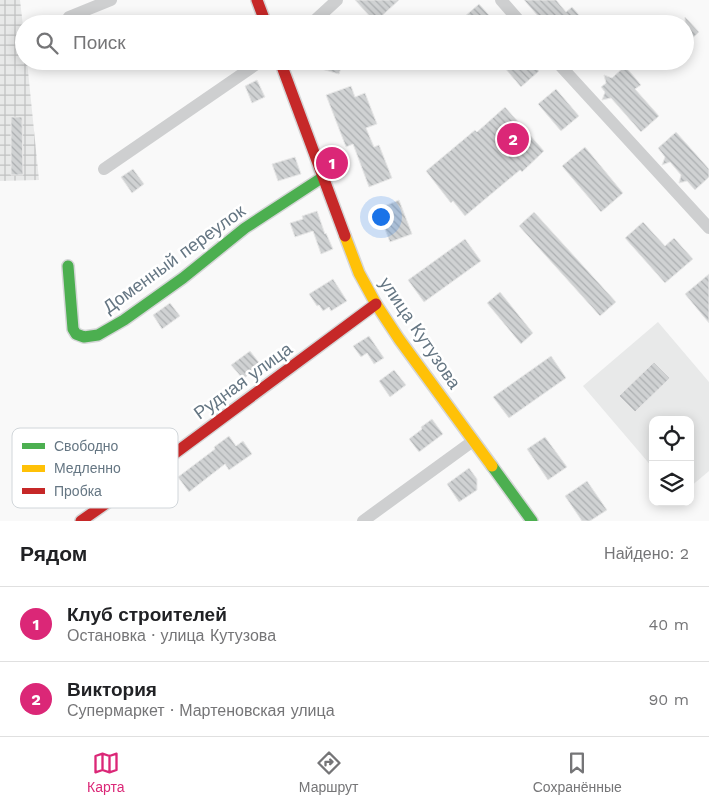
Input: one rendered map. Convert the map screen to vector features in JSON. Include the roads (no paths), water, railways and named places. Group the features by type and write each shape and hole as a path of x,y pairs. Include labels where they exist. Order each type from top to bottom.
{"street":[{"path":"74,15 111,0"},
{"path":"257,0 263,15"},
{"path":"320,15 336,0"},
{"path":"501,0 514,15"},
{"path":"104,169 248,70"},
{"name":"улица Кутузова","path":"283,70 359,273 376,304 399,339 532,521"},
{"path":"564,70 709,228"},
{"name":"Доменный переулок","path":"68,266 72,328 76,334 84,337 98,335 124,320 183,278 245,228 323,177"},
{"name":"Рудная улица","path":"178,451 376,304"},
{"path":"363,521 473,441"},
{"name":"Рудная улица","path":"81,521 100,508"}],"place":[{"name":"Виктория","path":"513,139"},
{"name":"Клуб строителей","path":"332,163"}]}
